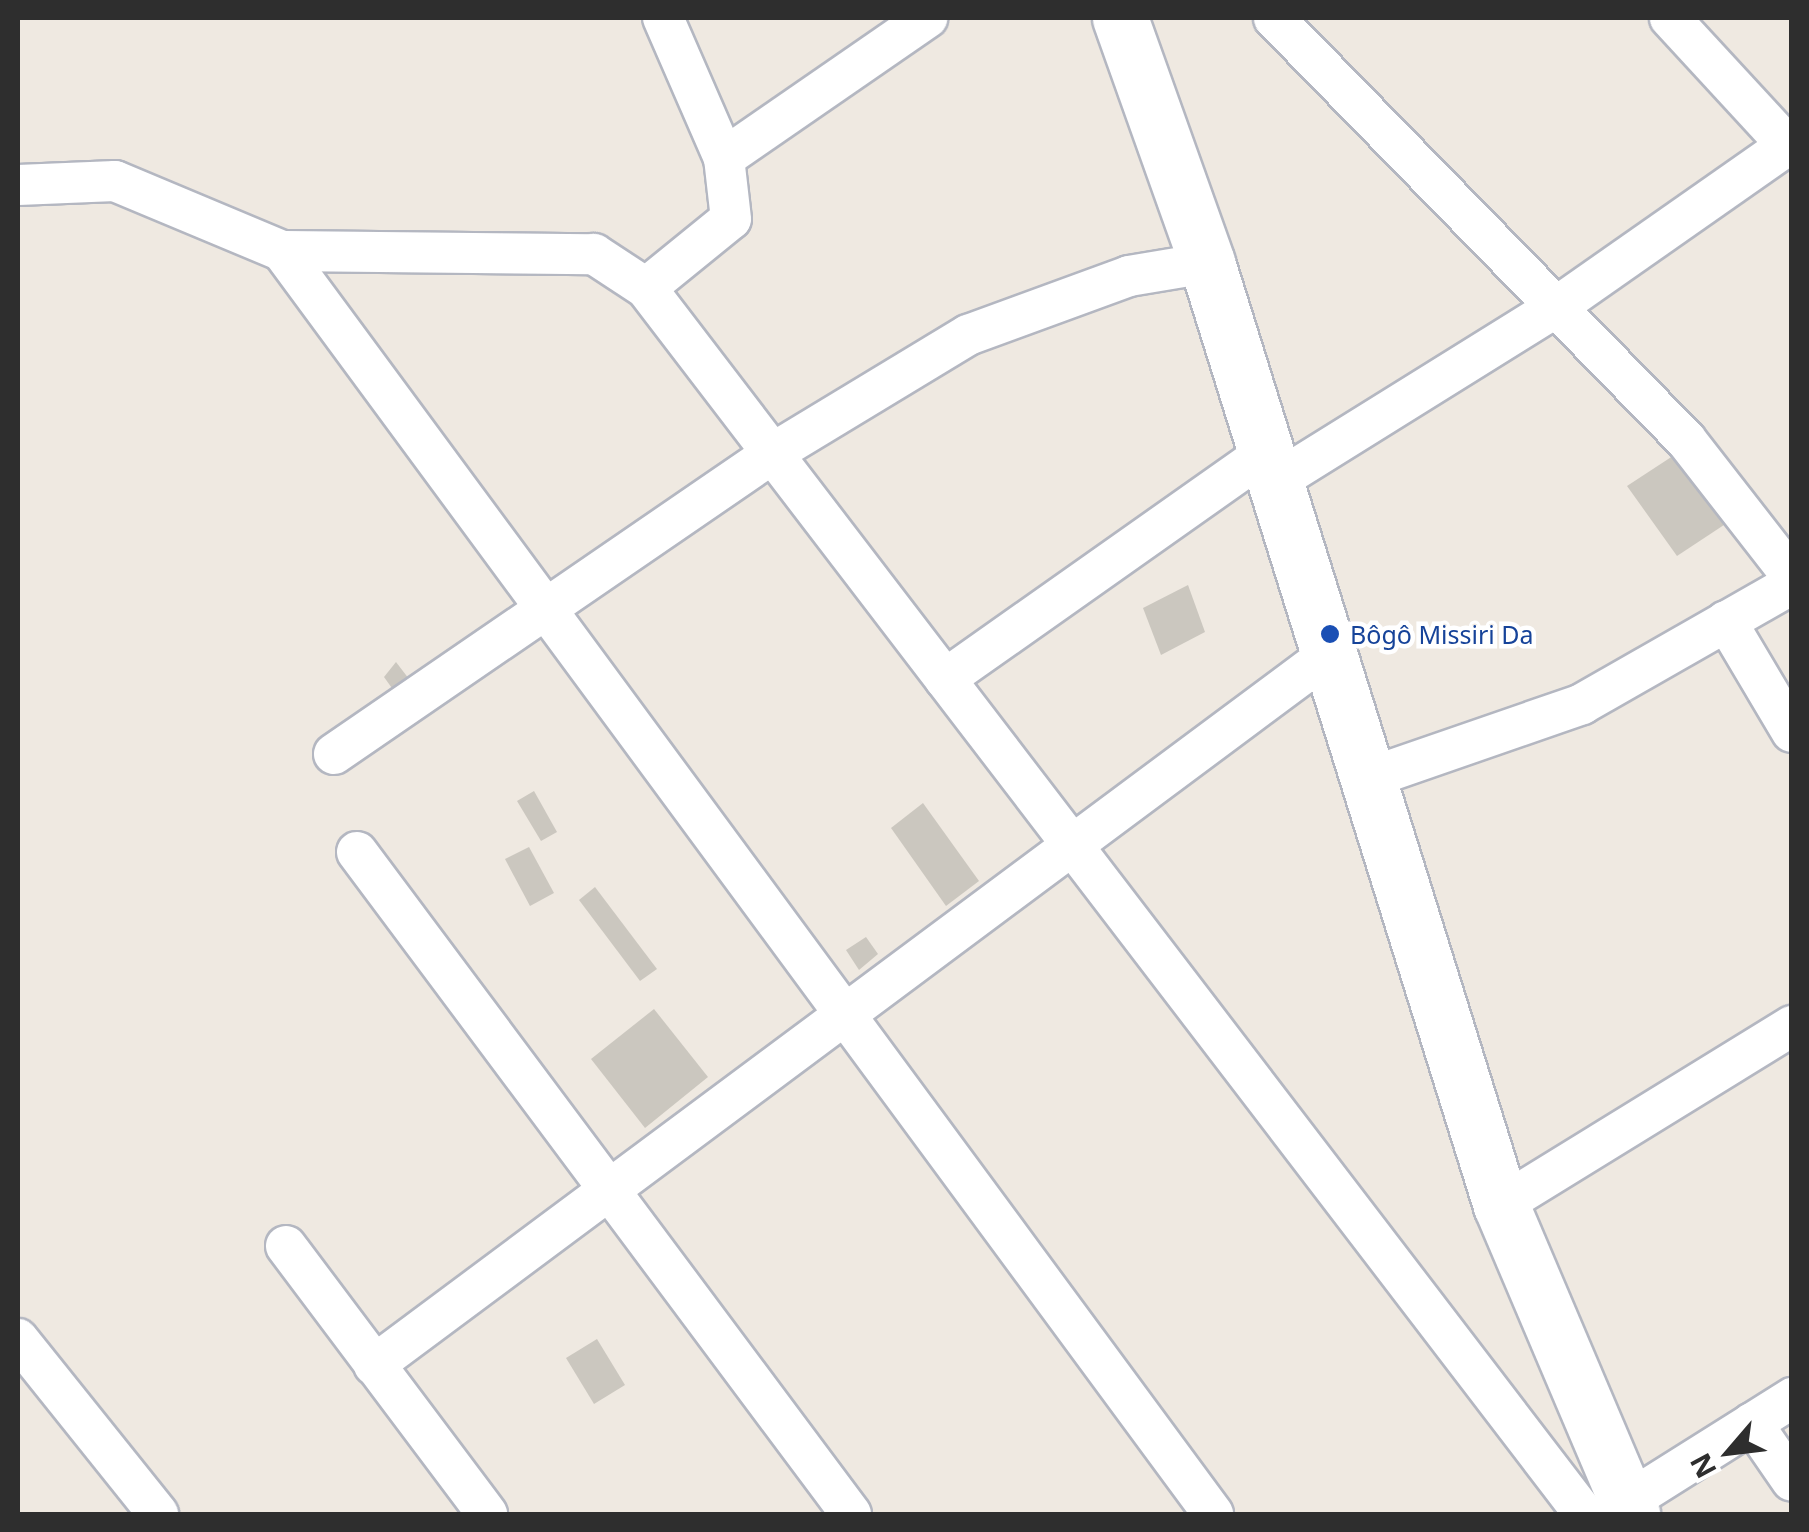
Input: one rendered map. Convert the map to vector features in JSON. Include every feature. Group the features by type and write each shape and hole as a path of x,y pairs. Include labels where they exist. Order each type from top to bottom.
{"main road":[{"path":"1120,18 1207,263 1501,1205 1613,1511"}],"street":[{"path":"646,288 731,218 724,158 663,18"},
{"path":"724,158 928,18"},
{"path":"1274,18 1686,440 1792,576"},
{"path":"945,679 1270,468 1558,306 1789,143 1670,18"},
{"path":"18,184 115,180 282,251 594,254 646,288 1072,846 1613,1511 1792,1398"},
{"path":"282,251 1213,1514"},
{"path":"334,754 772,453 1038,304 1207,263"},
{"path":"1366,780 1582,704 1792,584"},
{"path":"1726,621 1792,732"},
{"path":"374,1365 1328,655"},
{"path":"357,852 851,1514"},
{"path":"1501,1205 1792,1026"},
{"path":"286,1246 487,1514"},
{"path":"18,1339 158,1514"},
{"path":"1752,1422 1792,1481"}],"building":[{"path":"1682,450 1733,519 1677,556 1627,486"},
{"path":"1188,585 1205,632 1161,655 1143,608"},
{"path":"396,662 409,679 394,691 384,677"},
{"path":"534,791 557,832 541,841 517,801"},
{"path":"923,803 979,881 946,906 891,828"},
{"path":"529,847 554,893 530,906 505,859"},
{"path":"595,887 657,969 640,981 579,900"},
{"path":"866,937 878,954 859,970 846,950"},
{"path":"654,1009 708,1077 645,1128 591,1059"},
{"path":"597,1339 625,1385 594,1404 566,1358"}],"place":[{"name":"Bôgô Missiri Da","path":"1330,634"}]}
